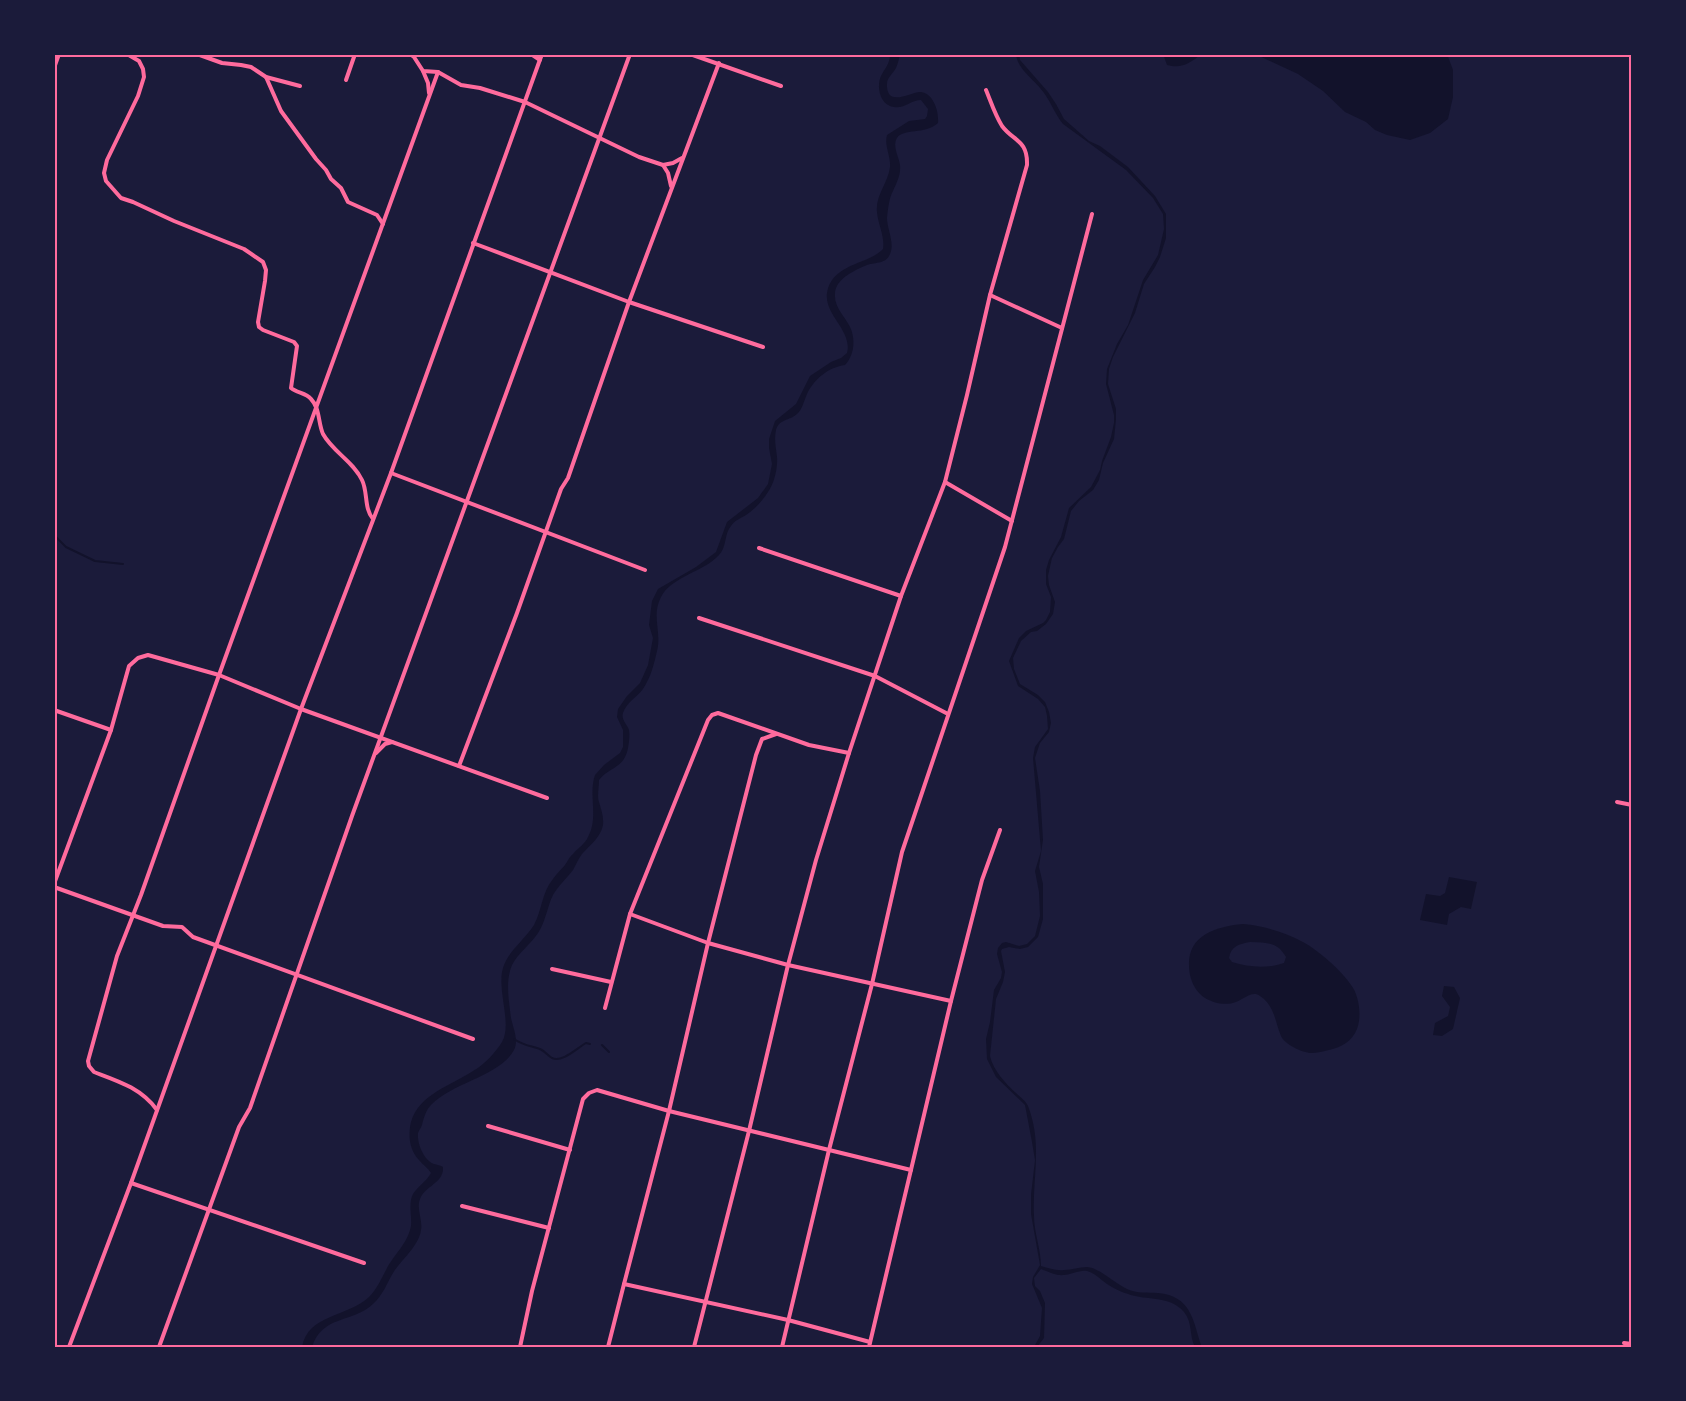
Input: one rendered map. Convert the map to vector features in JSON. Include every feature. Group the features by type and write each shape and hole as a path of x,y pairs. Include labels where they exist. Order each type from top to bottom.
{"street":[{"path":"54,68 59,54"},
{"path":"127,54 139,61 144,77 138,96 107,160 104,173 106,181 121,198 244,249 263,262 266,270 259,327 294,342 297,346 291,387 308,396 316,406 324,435 337,452 354,467 361,478 366,491 369,514 373,519"},
{"path":"197,54 222,63 241,64 266,77 300,86"},
{"path":"346,80 355,54"},
{"path":"410,54 423,71 430,96"},
{"path":"531,54 540,60"},
{"path":"69,1347 131,1183 301,709 391,473 542,54"},
{"path":"159,1347 241,1124 250,1108 380,738 630,54"},
{"path":"690,54 781,86"},
{"path":"459,766 561,489 568,478 629,302 718,63"},
{"path":"423,71 438,72 462,85 525,102 625,152 663,165 682,158"},
{"path":"157,1111 138,1091 94,1072 88,1061 117,956 438,72"},
{"path":"266,77 281,111 331,179 341,188 348,202 377,215 383,225"},
{"path":"694,1347 816,860 901,596 945,482 968,395 990,295 1027,165 1027,157 1019,141 1001,124 986,90"},
{"path":"663,165 669,173 672,188"},
{"path":"782,1347 872,984 902,852 993,584 1012,521 1092,214"},
{"path":"473,243 629,302 763,346"},
{"path":"990,295 1062,328"},
{"path":"391,473 645,570"},
{"path":"945,482 1012,521"},
{"path":"759,548 901,596"},
{"path":"699,618 875,676 948,714"},
{"path":"472,1039 193,937 182,927 163,927 54,886 111,730 129,666 138,658 148,655 219,675 301,709 547,798"},
{"path":"54,710 111,730"},
{"path":"605,1008 630,914 712,715 718,713 809,745 849,753"},
{"path":"608,1347 669,1111 708,943 759,744 766,737 776,734"},
{"path":"374,756 385,744 392,742"},
{"path":"1617,802 1632,805"},
{"path":"624,1284 788,1320 869,1345 951,1001 982,880 1000,830"},
{"path":"630,914 708,943 788,965 951,1001"},
{"path":"552,969 611,982"},
{"path":"1631,982 1632,975"},
{"path":"520,1347 583,1100 589,1093 597,1090 669,1111 911,1170"},
{"path":"488,1126 570,1150"},
{"path":"131,1183 364,1263"},
{"path":"462,1206 549,1228"},
{"path":"1624,1343 1632,1344"}],"shaded area":[{"path":"890,54 900,54 896,68 887,82 891,96 926,93 935,104 938,123 927,129 904,133 897,138 895,148 900,169 888,207 887,222 892,245 888,257 852,272 838,284 836,289 836,304 850,327 853,337 850,357 845,365 833,368 818,379 807,394 799,412 777,426 775,437 777,466 772,485 749,513 732,524 719,555 713,561 673,584 661,597 657,611 658,644 652,670 643,689 623,713 623,720 629,732 626,755 620,764 599,780 598,797 603,819 602,829 555,892 541,928 512,965 510,971 508,991 516,1038 514,1050 498,1066 451,1090 426,1111 418,1133 419,1142 424,1155 430,1162 443,1167 443,1172 420,1199 421,1226 417,1242 396,1268 373,1304 365,1310 330,1324 323,1329 312,1347 302,1347 306,1336 320,1322 351,1309 369,1297 407,1239 411,1226 410,1206 413,1194 431,1173 411,1147 410,1127 415,1112 437,1091 481,1065 502,1042 506,1025 501,984 504,965 534,925 549,884 588,837 593,822 592,790 595,775 620,753 623,747 623,730 617,717 618,709 640,683 648,665 653,638 649,625 652,601 658,589 696,567 716,552 727,522 758,498 768,484 772,464 769,439 775,421 796,404 810,376 847,353 846,337 827,301 830,283 843,270 883,249 877,206 890,167 887,135 909,121 925,119 927,116 928,109 921,100 894,107 889,106 882,99 879,90 880,80"},
{"path":"1016,54 1019,54 1020,60 1048,92 1064,119 1089,141 1100,146 1128,167 1155,196 1166,214 1166,238 1160,257 1144,284 1135,313 1109,369 1108,384 1116,409 1114,439 1103,463 1099,480 1093,490 1071,511 1064,539 1052,558 1048,576 1055,602 1053,614 1046,624 1037,631 1031,632 1021,641 1013,658 1014,669 1020,684 1045,702 1051,723 1049,732 1040,743 1035,758 1043,840 1039,867 1043,884 1043,919 1038,937 1028,947 1020,949 1009,947 1001,951 1005,972 996,999 990,1056 1000,1076 1027,1104 1032,1120 1036,1148 1034,1222 1041,1266 1061,1270 1092,1268 1131,1291 1158,1293 1178,1299 1193,1318 1203,1347 1195,1347 1187,1316 1172,1303 1123,1292 1087,1271 1061,1275 1041,1269 1034,1278 1035,1286 1045,1303 1044,1338 1037,1347 1034,1347 1040,1336 1042,1308 1032,1284 1033,1277 1040,1265 1031,1214 1035,1160 1025,1105 996,1077 987,1059 986,1039 994,990 1002,972 997,954 998,948 1006,942 1019,946 1027,944 1035,936 1040,916 1035,871 1041,851 1033,758 1035,747 1048,729 1047,716 1045,707 1038,699 1018,686 1009,661 1019,638 1026,631 1043,623 1050,612 1051,597 1046,584 1046,570 1061,537 1069,508 1091,487 1100,470 1114,423 1106,384 1107,369 1128,325 1143,280 1158,255 1164,229 1163,214 1153,198 1126,170 1063,124 1043,92 1022,68"},
{"path":"1163,54 1202,54 1182,66 1177,66 1167,65"},
{"path":"1255,54 1447,54 1453,70 1453,97 1448,119 1430,133 1410,140 1387,135 1345,112 1323,91 1298,74"},
{"path":"1449,877 1477,882 1471,909 1461,907 1449,914 1447,925 1420,920 1426,894 1440,896 1445,893"},
{"path":"1251,925 1289,935 1309,946 1336,967 1354,989 1359,1006 1359,1024 1349,1040 1329,1050 1308,1053 1290,1045 1283,1039 1272,1009 1257,994 1224,1004 1212,1001 1200,994 1190,975 1189,962 1195,943 1210,932 1231,926","holes":["1250,942 1275,945 1286,957 1284,963 1264,967 1232,962 1229,958 1236,946"]},
{"path":"1444,986 1454,987 1460,998 1453,1029 1442,1036 1433,1035 1435,1023 1448,1016 1450,1007 1442,996"}],"waterway":[{"path":"54,535 66,547 95,561 123,564"},
{"path":"514,1039 540,1049 556,1059 565,1057 586,1043 590,1044"},
{"path":"602,1045 609,1052"}]}
